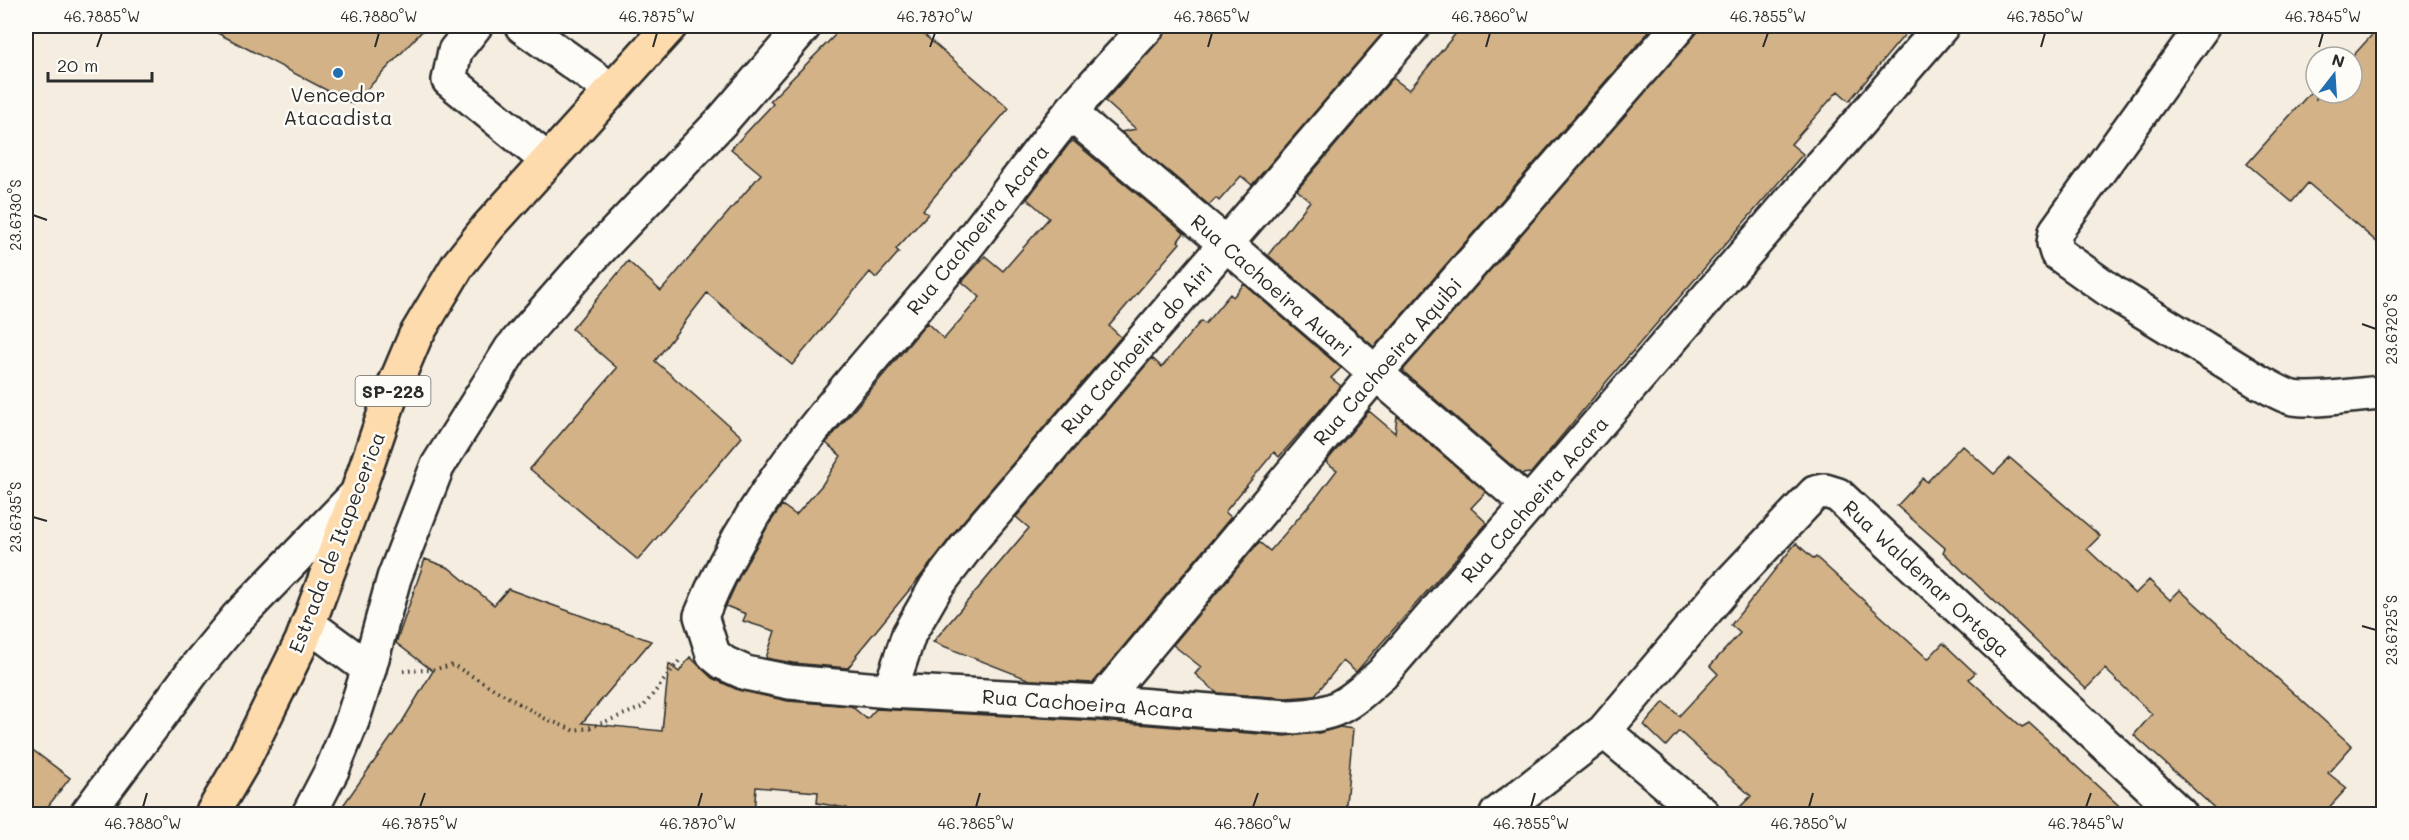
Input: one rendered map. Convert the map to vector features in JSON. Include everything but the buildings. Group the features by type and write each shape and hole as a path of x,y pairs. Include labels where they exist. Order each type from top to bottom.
{"main road":[{"name":"Estrada de Itapecerica","path":"212,814 242,763 302,641 357,494 393,389 415,337 458,265 488,227 610,89 670,26"}],"street":[{"path":"475,26 455,51 449,80 547,160"},
{"path":"522,26 610,89"},
{"path":"309,814 332,770 352,721 394,578 437,467 512,349 593,256 722,120 804,26"},
{"name":"Rua Cachoeira Acara","path":"1148,26 1070,113 959,256 813,427 786,464 728,555 701,616 712,654 724,663 746,673 790,682 890,691 1101,702 1286,717 1317,716 1349,704 1382,674 1942,26"},
{"name":"Rua Cachoeira do Airi","path":"890,691 909,634 936,587 953,565 1072,421 1413,26"},
{"name":"Rua Cachoeira Aquibi","path":"1101,702 1375,374 1679,26"},
{"path":"2203,26 2056,231 2054,243 2057,253 2112,292 2259,382 2283,394 2294,398 2313,398 2384,393"},
{"name":"Rua Cachoeira Auari","path":"1070,113 1529,505"},
{"name":"Rua Waldemar Ortega","path":"1497,814 1604,731 1724,589 1815,493 1826,491 1839,495 2180,814"},
{"path":"87,814 237,618 357,494"},
{"path":"308,624 369,669"},
{"path":"1604,731 1703,814"}],"path":[{"path":"369,669 415,672 453,665 544,718 573,730 589,728 642,707 686,651 706,636"}],"place":[{"name":"Vencedor Atacadista","path":"338,73"}]}
